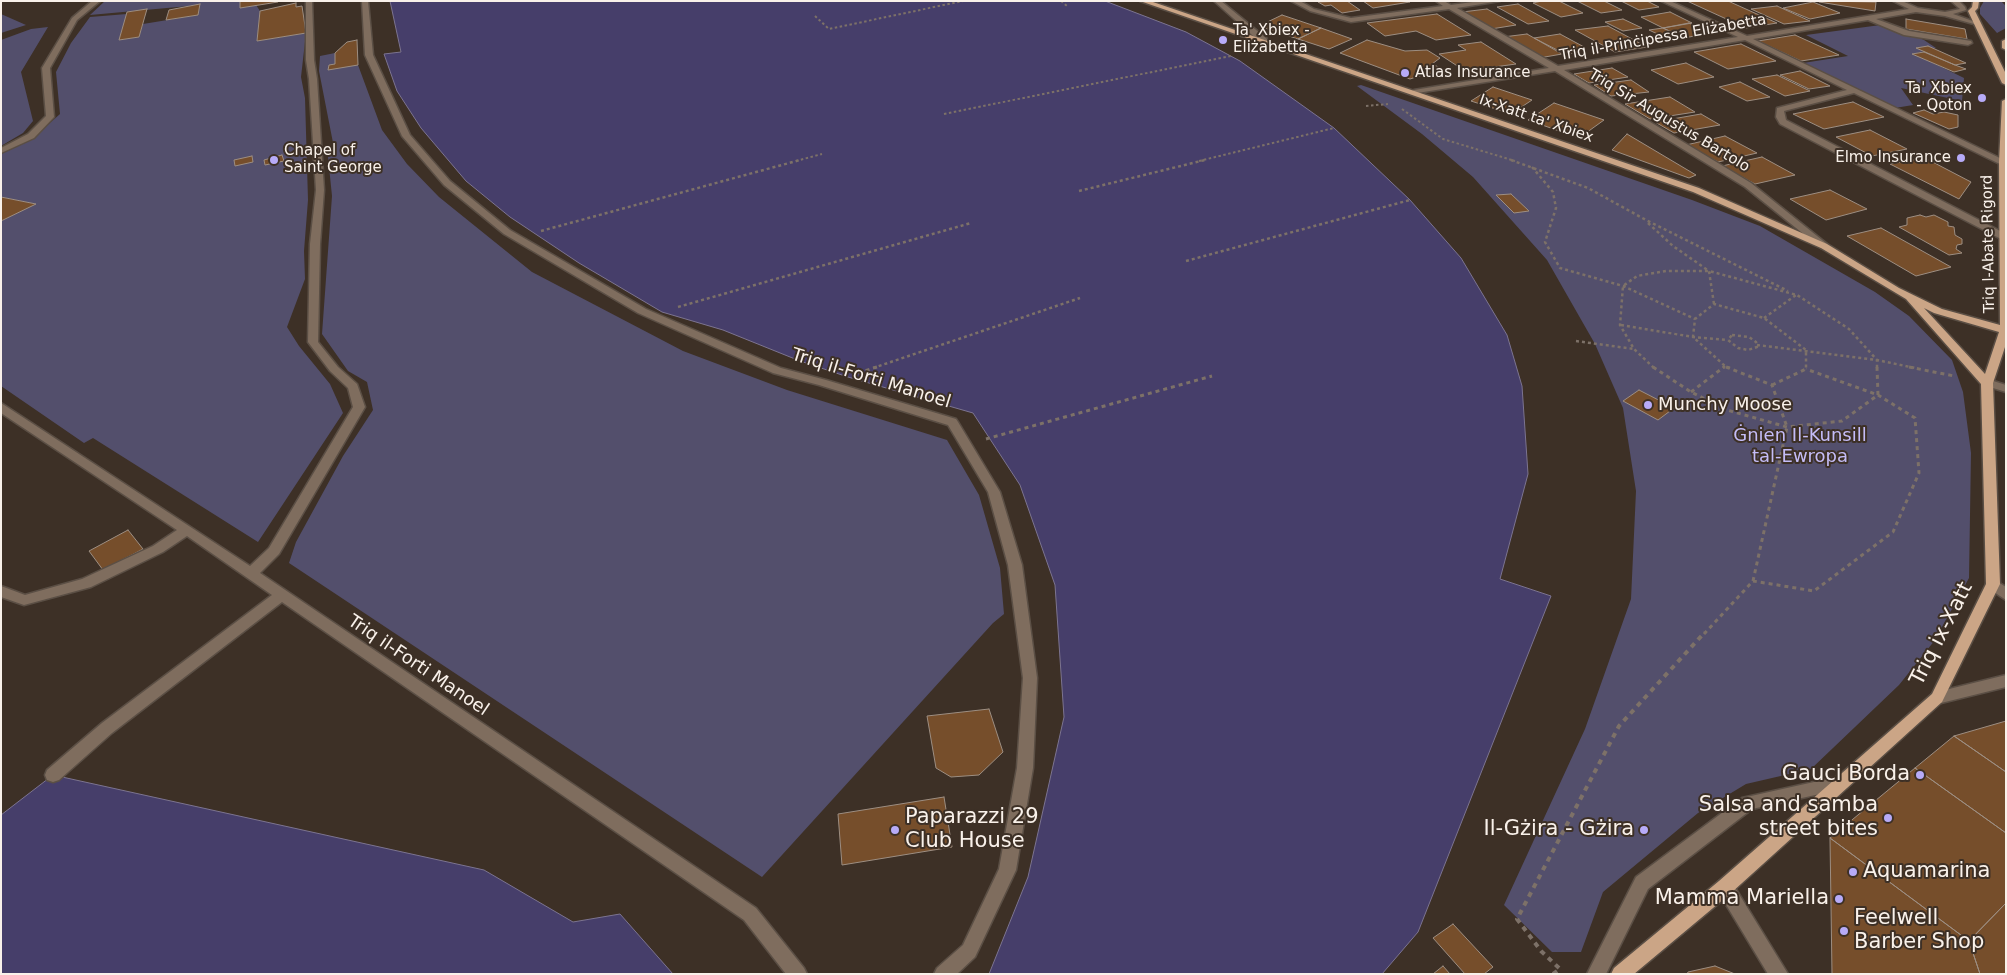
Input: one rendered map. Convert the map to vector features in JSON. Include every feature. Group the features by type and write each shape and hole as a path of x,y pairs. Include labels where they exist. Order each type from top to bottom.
{"main road":[{"name":"Ix-Xatt ta' Xbiex","path":"1143,1 1414,92 1696,190 1824,246 1907,296 1938,310 2005,330"},
{"path":"1976,1 1975,8 1971,12 2006,83"},
{"path":"2006,41 2006,48"},
{"name":"Triq l-Abate Rigord","path":"1987,383 2005,330 2004,163 2006,101"},
{"name":"Ix-Xatt ta' Xbiex","path":"1907,296 1987,383"},
{"name":"Triq ix-Xatt","path":"1620,974 1725,888 1937,698 1993,584 1987,383"}],"street":[{"path":"1,151 31,136 50,117 46,68 74,19 96,1"},
{"path":"250,574 274,551 359,407 353,387 334,369 313,342 316,244 320,190 314,79 310,60 309,1"},
{"name":"Triq il-Forti Manoel","path":"365,1 369,56 406,136 447,183 507,232 642,311 777,371 822,382 952,422 994,492 1015,565 1030,678 1024,768 1007,870 969,951 943,974"},
{"path":"1217,1 1264,41"},
{"path":"1294,1 1312,10 1351,20 1497,1"},
{"name":"Triq Sir Augustus Bartolo","path":"1439,1 1558,70 1748,185 1824,246"},
{"path":"1664,1 1744,37 2004,163"},
{"path":"1896,1 1916,10 1945,14 1979,25"},
{"path":"1945,14 1963,10 1954,1"},
{"name":"Triq il-Prinċipessa Eliżabetta","path":"1414,92 1558,70 1744,37 1916,10"},
{"path":"1866,17 1907,34 1968,43"},
{"path":"1853,91 1786,106 1780,110 1780,117 1783,122 2004,237"},
{"path":"1987,383 2006,388"},
{"name":"Triq il-Forti Manoel","path":"1,407 187,530 750,914 798,974"},
{"path":"1,591 24,600 86,583 158,549 187,530"},
{"path":"1993,584 2006,595"},
{"path":"53,775 106,728 282,596"},
{"path":"1937,698 2006,681"},
{"path":"1596,974 1642,883 1748,803 1841,784"},
{"path":"1725,888 1779,974"}],"path":[{"path":"815,16 829,29 963,1"},
{"path":"1061,1 1067,6"},
{"path":"944,114 1231,56"},
{"path":"1366,106 1394,103"},
{"path":"1401,108 1443,138 1531,166 1588,188 1646,220 1797,296 1849,329 1877,360 1878,395"},
{"path":"1079,191 1334,128"},
{"path":"536,232 822,154"},
{"path":"1531,166 1553,192 1556,208 1545,242 1560,268 1623,286 1694,319"},
{"path":"1186,261 1410,200"},
{"path":"1646,220 1674,246 1709,271 1714,304"},
{"path":"671,309 970,223"},
{"path":"1623,286 1637,276 1666,272 1709,271 1797,296"},
{"path":"1623,286 1620,325 1634,349 1654,368 1691,392 1727,410 1788,427 1842,421 1878,395"},
{"path":"1764,318 1797,296"},
{"path":"857,374 1080,298"},
{"path":"1714,304 1764,318 1806,350"},
{"path":"1693,337 1694,319 1714,304"},
{"path":"1620,325 1693,337 1728,340 1738,348 1748,350 1756,349 1757,344"},
{"path":"1728,340 1732,335 1740,335 1752,339 1757,344 1877,360 1987,383"},
{"path":"1553,974 1560,969 1541,951 1517,919 1619,726 1753,580 1788,427 1772,386 1725,366 1693,337"},
{"path":"1576,341 1634,349"},
{"path":"1806,350 1806,369"},
{"path":"1691,392 1725,366"},
{"path":"1753,580 1814,591 1893,532 1919,473 1915,418 1878,395 1806,369 1772,386"},
{"path":"981,440 1212,376"}],"green space":[{"path":"105,1 240,1 240,8 256,5 260,11 257,41 306,33 301,77 305,98 308,200 304,251 305,279 287,327 299,346 330,384 343,413 258,542 93,438 84,443 1,386 1,221 35,204 1,197 1,154 31,140 60,114 56,72 71,43 90,17 127,14 119,40 139,37 143,24 198,15 200,5 90,15"},
{"path":"1984,1 2001,1 2006,6 2006,28 1997,33 1980,14 1980,8"},
{"path":"1,14 26,25 1,33"},
{"path":"1888,24 1924,40 1936,48 1917,53 1921,57 1964,78 1962,101 1901,88 1913,105 1895,108 1803,63 1848,56 1806,35"},
{"path":"48,27 21,72 33,121 23,133 1,146 1,40 31,29"},
{"path":"335,53 335,64 329,65 329,69 358,65 382,130 407,164 439,197 532,272 683,351 787,390 947,440 979,495 1000,568 1004,614 993,623 762,877 289,563 296,542 343,456 373,410 367,382 348,371 322,334 332,196 328,157 335,153 319,71 320,56"},
{"name":"Ġnien Il-Kunsill tal-Ewropa","path":"1361,85 1692,200 1760,226 1875,292 1909,316 1952,360 1963,392 1971,453 1969,578 1935,640 1899,685 1811,769 1746,784 1698,813 1603,892 1581,952 1552,952 1504,905 1585,729 1631,599 1636,491 1623,408 1595,344 1547,260 1473,177 1422,134 1357,86"}],"shaded area":[{"path":"390,1 1105,1 1186,32 1240,61 1334,128 1410,200 1461,258 1507,335 1522,386 1528,474 1500,579 1551,596 1418,932 1382,974 989,974 1028,877 1064,717 1055,585 1020,485 973,413 848,377 800,361 723,330 662,312 579,263 510,217 466,181 421,128 397,91 384,54 401,52"},
{"path":"53,775 484,870 573,922 620,914 673,974 1,974 1,815"}],"building":[{"path":"240,1 278,1 278,2 240,8"},
{"path":"1347,1 1360,10 1342,13 1331,5 1325,6 1318,2"},
{"path":"1363,1 1407,1 1410,2 1373,8"},
{"path":"1559,1 1583,13 1561,17 1533,3"},
{"path":"1577,1 1604,1 1622,10 1601,13"},
{"path":"1621,1 1647,1 1659,7 1639,10"},
{"path":"1687,1 1728,1 1777,23 1746,28"},
{"path":"1819,1 1876,2 1875,11"},
{"path":"1813,2 1840,13 1810,19 1783,8"},
{"path":"296,3 296,7 302,6 306,33 257,41 260,11"},
{"path":"200,4 198,15 166,20 169,10"},
{"path":"1518,4 1549,21 1528,24 1497,7"},
{"path":"1777,6 1810,21 1784,24 1751,9"},
{"path":"147,9 139,37 119,40 127,12"},
{"path":"1487,9 1516,25 1491,29 1462,12"},
{"path":"1670,12 1692,23 1663,28 1641,17"},
{"path":"1437,14 1471,35 1436,40 1416,31 1385,36 1367,23"},
{"path":"1282,15 1321,28 1298,39 1259,26"},
{"path":"1623,19 1642,28 1623,31 1605,22"},
{"path":"1906,19 1965,29 1967,39 1906,29"},
{"path":"1689,23 1710,33 1684,38 1663,28"},
{"path":"1608,26 1647,47 1615,52 1575,30"},
{"path":"1321,28 1352,39 1329,49 1298,39"},
{"path":"1663,28 1684,38 1670,40 1649,30"},
{"path":"1527,34 1562,54 1539,58 1503,37"},
{"path":"1560,34 1586,48 1571,50 1574,53 1565,54 1534,38"},
{"path":"1795,35 1839,55 1801,61 1758,41"},
{"path":"357,40 358,65 328,70 329,65 335,64 335,53 347,42"},
{"path":"1367,40 1405,51 1427,50 1440,58 1432,64 1447,71 1437,75 1429,73 1410,79 1340,53"},
{"path":"1481,42 1516,64 1465,71 1439,54 1466,50 1458,45"},
{"path":"1741,44 1776,61 1728,69 1694,52"},
{"path":"1928,46 1966,63 1955,65 1916,48"},
{"path":"1924,52 1966,69 1954,72 1912,54"},
{"path":"1686,63 1714,77 1678,84 1651,70"},
{"path":"1612,68 1628,77 1589,83 1574,74"},
{"path":"1800,71 1830,86 1809,89 1780,75"},
{"path":"1777,75 1810,91 1785,96 1752,79"},
{"path":"1631,80 1649,92 1611,96 1594,85"},
{"path":"1740,82 1770,97 1747,101 1719,87"},
{"path":"1493,87 1532,100 1511,114 1471,101"},
{"path":"1670,97 1695,112 1650,119 1625,104"},
{"path":"1853,102 1884,117 1824,129 1793,114"},
{"path":"1554,103 1604,120 1579,138 1528,120"},
{"path":"1924,110 1933,114 1944,112 1958,115 1958,127 1949,129 1913,113"},
{"path":"1701,114 1720,125 1674,133 1655,122"},
{"path":"1870,130 1907,149 1872,156 1836,137"},
{"path":"1627,134 1696,175 1689,178 1612,150"},
{"path":"1725,136 1757,153 1718,162 1686,145"},
{"name":"Chapel of Saint George","path":"282,155 284,161 265,165 264,160"},
{"path":"252,156 253,162 235,166 234,160"},
{"path":"1762,157 1795,175 1755,184 1722,166"},
{"path":"1925,158 1971,182 1959,199 1890,164"},
{"path":"1830,190 1867,209 1826,220 1790,199"},
{"path":"1511,194 1529,211 1514,213 1496,195"},
{"path":"1,197 36,204 1,221"},
{"path":"1920,215 1926,217 1934,215 1948,222 1948,226 1954,227 1955,235 1962,239 1962,244 1957,245 1956,249 1962,253 1949,255 1899,227 1907,225 1907,218"},
{"path":"1881,228 1951,267 1916,276 1847,236"},
{"name":"Munchy Moose","path":"1639,390 1674,408 1658,420 1623,401"},
{"path":"128,530 143,549 103,570 89,551"},
{"path":"989,709 1003,752 979,775 951,777 936,768 927,716"},
{"path":"2006,721 2006,772 1954,736"},
{"path":"1954,736 2006,772 2006,833 1915,768"},
{"path":"1915,768 2006,833 2006,903 1969,941 1830,838"},
{"name":"Paparazzi 29 Club House","path":"944,797 952,847 842,865 838,814"},
{"path":"1830,838 1969,941 1980,974 1832,974"},
{"path":"2006,903 2006,974 1980,974 1969,941"},
{"path":"1453,924 1493,967 1484,974 1465,974 1433,938"},
{"path":"1443,966 1450,974 1433,974"},
{"path":"1715,966 1735,974 1687,974 1688,972"}],"place":[{"name":"Ta' Xbiex - Eliżabetta","path":"1223,40"},
{"name":"Atlas Insurance","path":"1405,73"},
{"name":"Ta' Xbiex - Qoton","path":"1982,98"},
{"name":"Elmo Insurance","path":"1961,158"},
{"name":"Chapel of Saint George","path":"274,160"},
{"name":"Munchy Moose","path":"1648,405"},
{"name":"Gauci Borda","path":"1920,775"},
{"name":"Salsa and samba street bites","path":"1888,818"},
{"name":"Paparazzi 29 Club House","path":"895,830"},
{"name":"Il-Gżira - Gżira","path":"1644,830"},
{"name":"Aquamarina","path":"1853,872"},
{"name":"Mamma Mariella","path":"1839,899"},
{"name":"Feelwell Barber Shop","path":"1844,931"}]}
